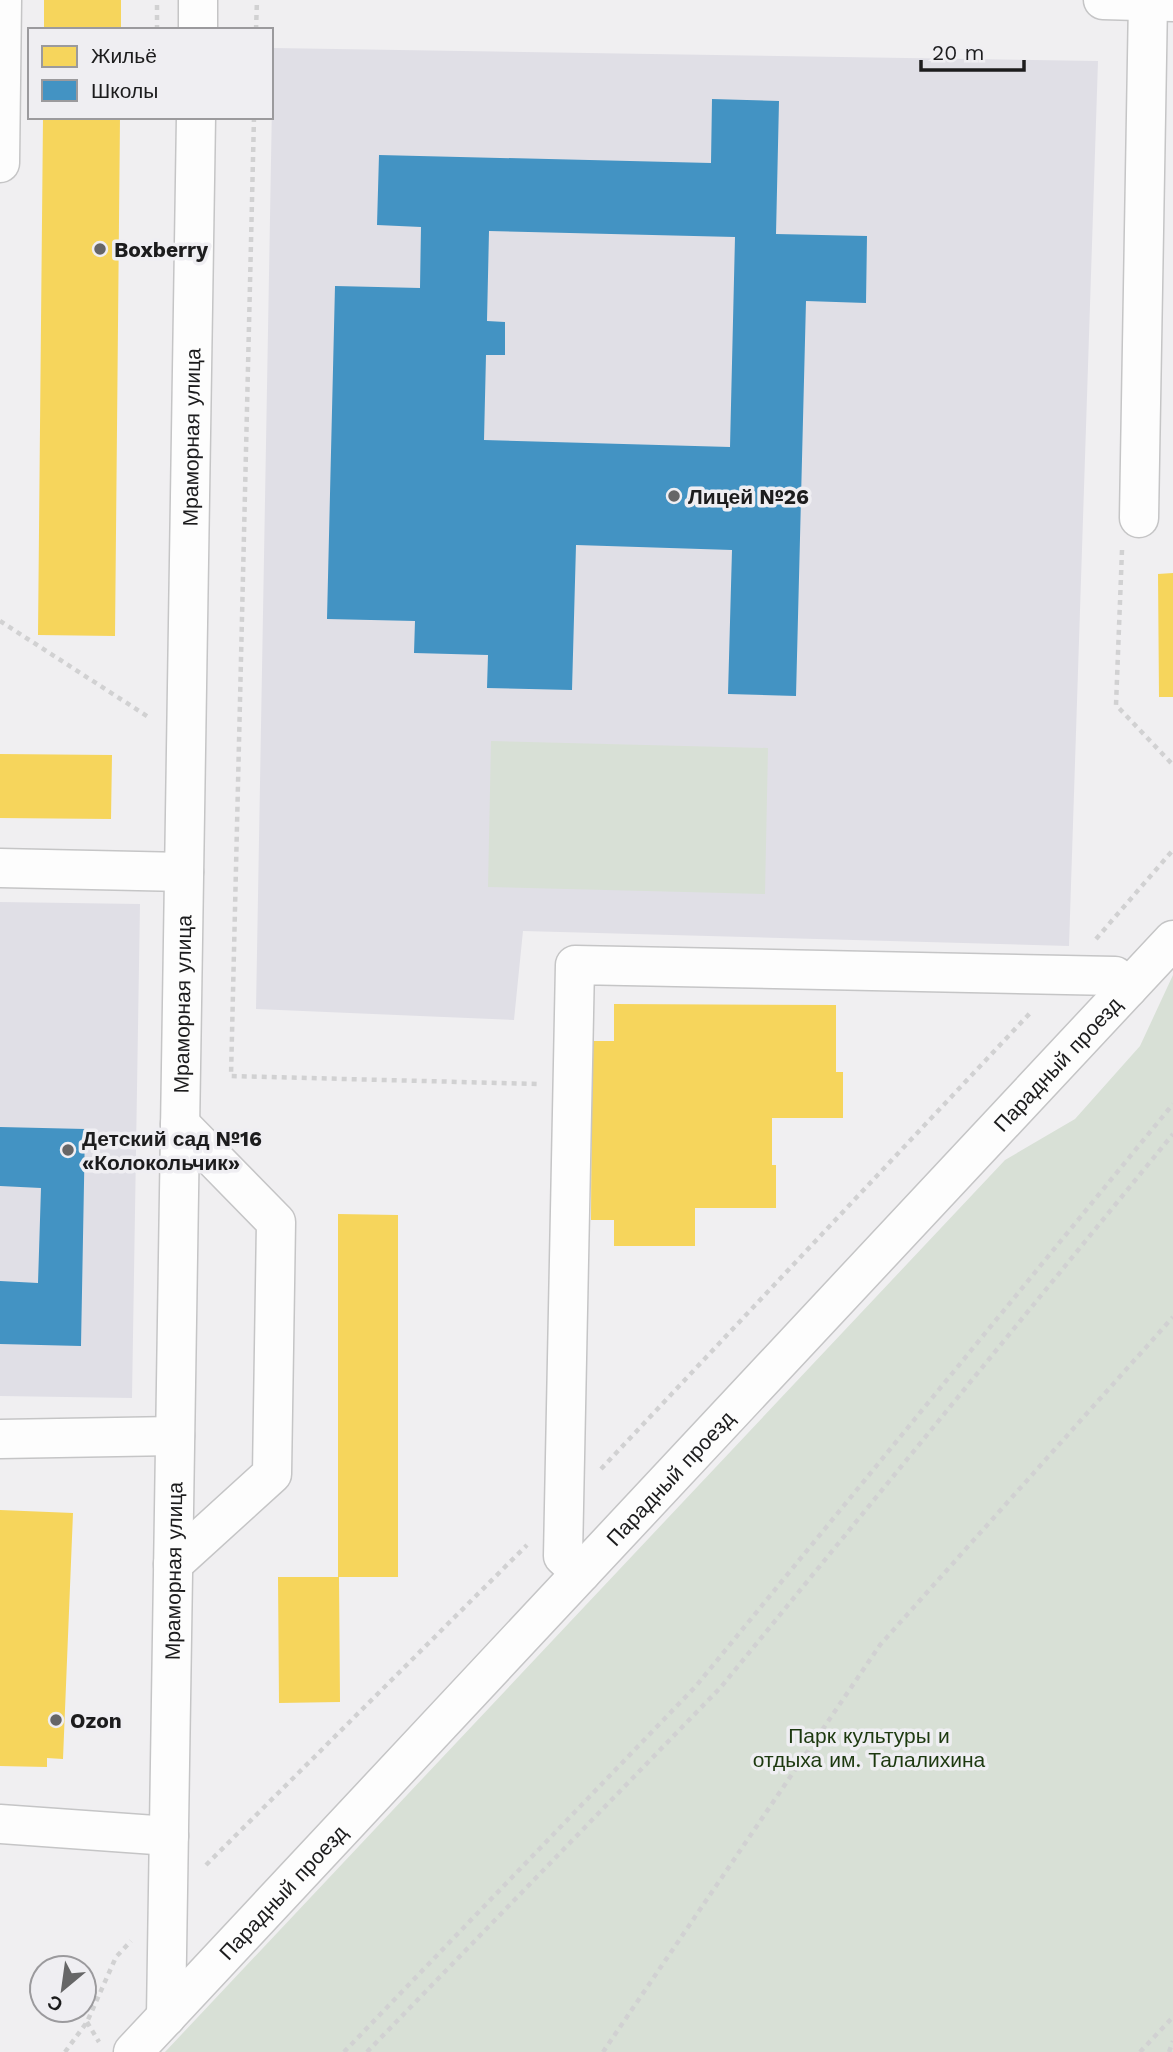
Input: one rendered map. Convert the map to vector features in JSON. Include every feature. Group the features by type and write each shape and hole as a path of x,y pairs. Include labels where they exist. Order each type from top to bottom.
{"street":[{"path":"0,163 2,0"},
{"path":"198,0 198,28"},
{"path":"1103,0 1160,1 1139,518"},
{"name":"Мраморная улица","path":"166,2018 196,119"},
{"path":"0,868 184,872"},
{"name":"Парадный проезд","path":"133,2052 1173,940"},
{"path":"581,1573 563,1556 575,965 1115,976 1128,988"},
{"path":"173,1564 272,1474 276,1222 180,1124"},
{"path":"0,1438 175,1436"},
{"path":"0,1824 169,1836"}],"path":[{"path":"157,0 157,28"},
{"path":"256,28 257,0"},
{"path":"254,119 231,1076 573,1085"},
{"path":"1139,518 1121,553 1116,705 1173,765"},
{"path":"0,621 151,719"},
{"path":"98,1997 116,1957 564,1508 1065,975 1173,850"},
{"path":"344,2052 696,1686 1173,1106"},
{"path":"367,2052 721,1687 1173,1134"},
{"path":"603,2052 880,1645 1173,1317"},
{"path":"1140,2052 1173,2017"},
{"path":"65,2052 86,2024"},
{"path":"88,2024 104,2052"},
{"path":"1169,2052 1173,2041"}],"shaded area":[{"name":"Лицей №26","path":"273,48 1098,61 1069,946 523,931 514,1020 256,1009"},
{"name":"Детский сад №16 «Колокольчик»","path":"0,902 140,904 132,1398 0,1396"}],"green space":[{"path":"491,741 768,748 765,894 488,887"},
{"name":"Парк культуры и отдыха им. Талалихина","path":"1173,975 1173,2052 165,2052 1005,1160 1075,1119 1140,1046"}],"building: Жильё":[{"path":"44,0 121,0 121,28 44,28"},
{"path":"43,119 120,119 115,636 38,635"},
{"path":"1173,573 1173,697 1159,697 1158,574"},
{"path":"0,754 112,755 111,819 0,818"},
{"path":"614,1004 836,1005 836,1072 843,1072 843,1118 772,1118 776,1208 695,1208 695,1246 614,1246 614,1220 591,1220 592,1041 614,1041"},
{"path":"338,1214 398,1215 398,1577 338,1577"},
{"path":"0,1510 73,1513 63,1759 47,1758 47,1767 0,1766"},
{"path":"278,1577 339,1577 340,1702 279,1703"}],"building: Школы":[{"path":"712,99 779,101 776,234 867,236 866,303 806,301 796,696 728,694 732,550 576,545 572,690 487,688 488,655 414,653 415,621 327,619 335,286 420,288 421,227 377,225 379,155 711,163","holes":["489,231 735,237 730,447 484,440 486,355 505,355 505,322 487,321"]},
{"path":"0,1127 85,1129 81,1346 0,1344 0,1281 38,1283 41,1188 0,1186"}],"place":[{"name":"Boxberry","path":"100,249"},
{"name":"Лицей №26","path":"674,496"},
{"name":"Детский сад №16 «Колокольчик»","path":"68,1150"},
{"name":"Ozon","path":"56,1720"}]}
